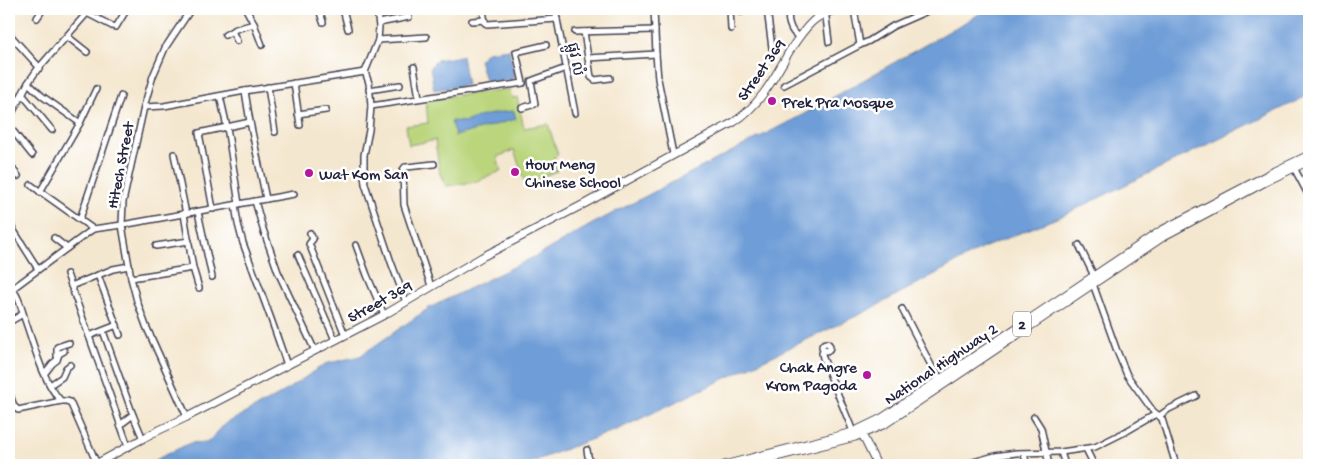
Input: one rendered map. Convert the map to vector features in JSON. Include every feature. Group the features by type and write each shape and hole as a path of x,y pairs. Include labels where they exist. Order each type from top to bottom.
{"main road":[{"name":"Street 369","path":"96,464 384,315 482,257 586,203 734,122 753,107 799,37 825,11 837,9"},
{"name":"National Highway 2","path":"745,465 858,433 892,420 982,355 1093,280 1166,235 1309,155"},
{"name":"National Highway 2","path":"1293,165 1309,161"},
{"name":"National Highway 2","path":"724,465 858,433 941,379 982,355"},
{"path":"858,433 876,465"}],"street":[{"path":"37,18 42,9"},
{"path":"79,9 112,26 116,26 127,9"},
{"name":"Hitech Street","path":"187,417 136,301 122,225 122,202 153,76 166,48 191,9"},
{"path":"246,9 262,45"},
{"path":"319,9 323,22"},
{"path":"343,9 348,29"},
{"path":"377,9 379,24 378,40 365,72 371,106 364,155 365,184 406,302"},
{"path":"483,9 487,24 557,19"},
{"name":"ផ្លូវ លំ","path":"555,9 575,113"},
{"path":"654,9 658,79 673,154"},
{"path":"730,9 731,29"},
{"path":"766,9 772,48"},
{"path":"790,9 788,12 789,21 793,32 799,37"},
{"path":"854,9 860,44"},
{"path":"825,11 829,42"},
{"path":"784,85 869,41 893,26 924,12"},
{"path":"10,115 28,83 87,13"},
{"path":"379,24 409,18"},
{"path":"472,22 485,20"},
{"path":"225,36 232,31 254,24"},
{"path":"575,32 655,30"},
{"path":"232,31 237,42"},
{"path":"584,32 592,79 610,78"},
{"path":"11,36 40,68"},
{"path":"68,37 88,52"},
{"path":"378,40 426,37"},
{"path":"523,83 516,52 546,45"},
{"path":"588,58 656,54"},
{"path":"414,67 419,98"},
{"path":"371,106 523,83 566,68"},
{"path":"144,107 164,106 365,72"},
{"path":"522,108 535,104 531,81"},
{"path":"28,83 42,96 80,123"},
{"path":"294,83 300,125"},
{"path":"369,90 400,85"},
{"path":"268,87 275,132"},
{"path":"40,192 80,123 96,89"},
{"path":"245,91 266,199"},
{"path":"22,94 52,130"},
{"path":"80,219 121,96"},
{"path":"220,96 227,127 243,243 287,365"},
{"path":"298,114 326,110"},
{"path":"213,209 199,133 250,122"},
{"path":"9,126 32,155"},
{"path":"174,154 193,268 199,288"},
{"path":"9,164 18,176"},
{"path":"431,286 404,205 403,170 407,167 434,164"},
{"path":"1293,165 1309,196"},
{"path":"32,185 93,229"},
{"path":"61,401 50,385 39,360 23,314 11,287 93,229 294,194"},
{"path":"255,201 278,272 315,351"},
{"path":"198,212 212,276"},
{"path":"9,224 38,269"},
{"path":"310,232 312,239 309,244 345,335"},
{"path":"54,238 67,248"},
{"path":"156,246 189,241"},
{"path":"356,245 384,315"},
{"path":"1079,245 1127,375 1153,411 1162,419 1175,465"},
{"path":"298,255 335,340"},
{"path":"71,286 112,269 129,266"},
{"path":"131,278 193,268"},
{"path":"67,274 128,446"},
{"path":"98,275 120,335"},
{"path":"902,308 933,369 941,379"},
{"path":"9,322 23,314"},
{"path":"89,336 117,325"},
{"path":"103,331 132,415 143,439"},
{"path":"58,356 57,347 69,343"},
{"path":"824,349 822,353 823,358 858,433"},
{"path":"45,373 64,351"},
{"path":"50,385 62,377 66,368 70,365"},
{"path":"9,392 14,406 18,410 61,401 70,402 96,464"},
{"path":"962,465 1016,453 1061,452 1095,447 1196,396"},
{"path":"120,425 132,415"},
{"path":"1034,417 1041,428 1049,465"},
{"path":"1086,449 1094,465"},
{"path":"587,450 592,465"},
{"path":"1061,452 1065,465"},
{"path":"1024,454 1027,465"},
{"path":"997,456 999,465"}],"green space":[{"path":"509,89 512,98 517,97 524,128 548,124 558,155 554,157 557,171 539,178 538,186 527,189 514,150 497,157 501,171 475,182 446,186 440,174 436,140 409,145 406,126 428,123 426,99"}],"water":[{"path":"988,9 1309,9 1309,95 1064,215 983,248 869,310 621,428 524,465 148,465 190,443 208,442 225,424 279,395 325,364 360,356 429,308 538,255 594,223 804,114"},
{"path":"509,49 514,76 511,80 492,82 485,80 479,60 487,52"},
{"path":"462,56 467,85 434,90 430,67 437,60"},
{"path":"514,111 516,119 455,136 451,121 465,122 478,117"}],"place":[{"name":"Prek Pra Mosque","path":"772,101"},
{"name":"Hour Meng Chinese School","path":"515,172"},
{"name":"Wat Kom San","path":"309,173"},
{"name":"Chak Angre Krom Pagoda","path":"867,375"}]}
